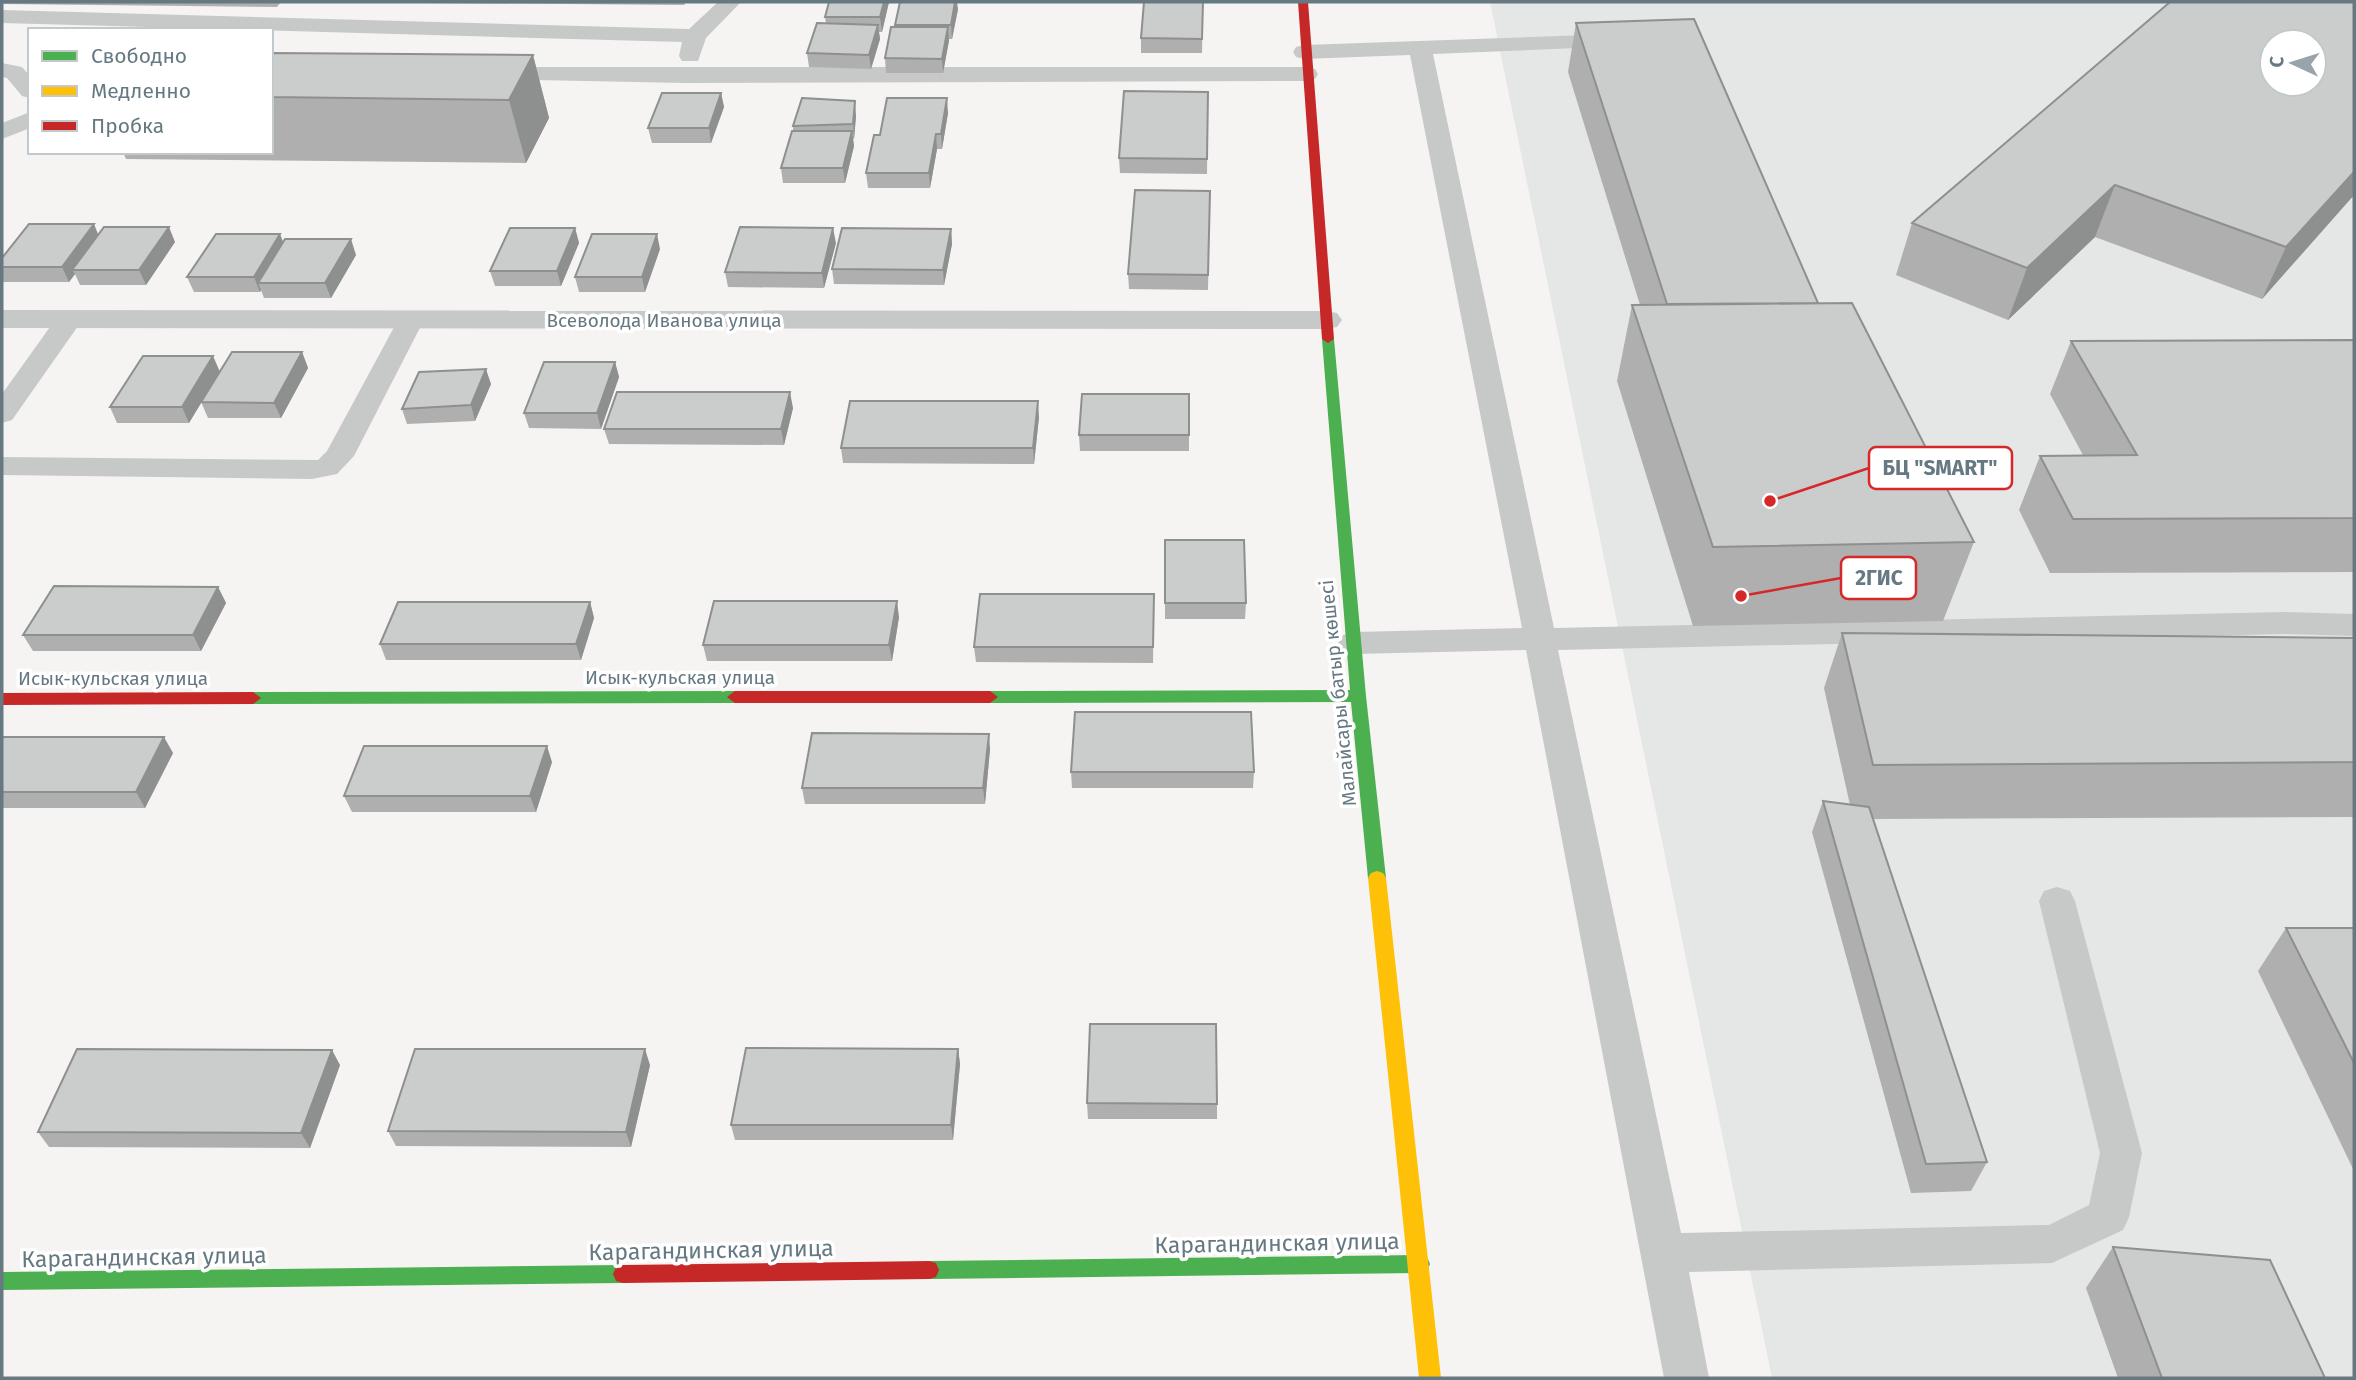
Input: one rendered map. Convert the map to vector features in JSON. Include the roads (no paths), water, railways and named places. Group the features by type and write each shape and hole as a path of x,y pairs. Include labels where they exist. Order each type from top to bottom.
{"street":[{"name":"Малайсары батыр көшесі","path":"1303,2 1326,320 1358,696 1430,1378"},
{"name":"Всеволода Иванова улица","path":"2,319 1326,320"},
{"name":"Исык-кульская улица","path":"2,699 1358,696"},
{"name":"Карагандинская улица","path":"2,1281 1420,1264"}],"lane":[{"path":"686,76 695,36 730,2"},
{"path":"2,18 695,36"},
{"path":"467,73 686,76 1306,63 1420,47 1629,40"},
{"path":"1420,47 1687,1378"},
{"path":"2,70 14,72 28,89"},
{"path":"2,132 28,120"},
{"path":"2,414 70,319"},
{"path":"2,466 312,470 327,467 339,456 411,320"},
{"path":"1354,643 2286,623 2354,625"},
{"path":"1664,1253 2052,1244 2108,1217 2121,1153 2057,901"}],"place":[{"name":"БЦ \"SMART\"","path":"1770,501"},
{"name":"2ГИС","path":"1741,596"}]}
